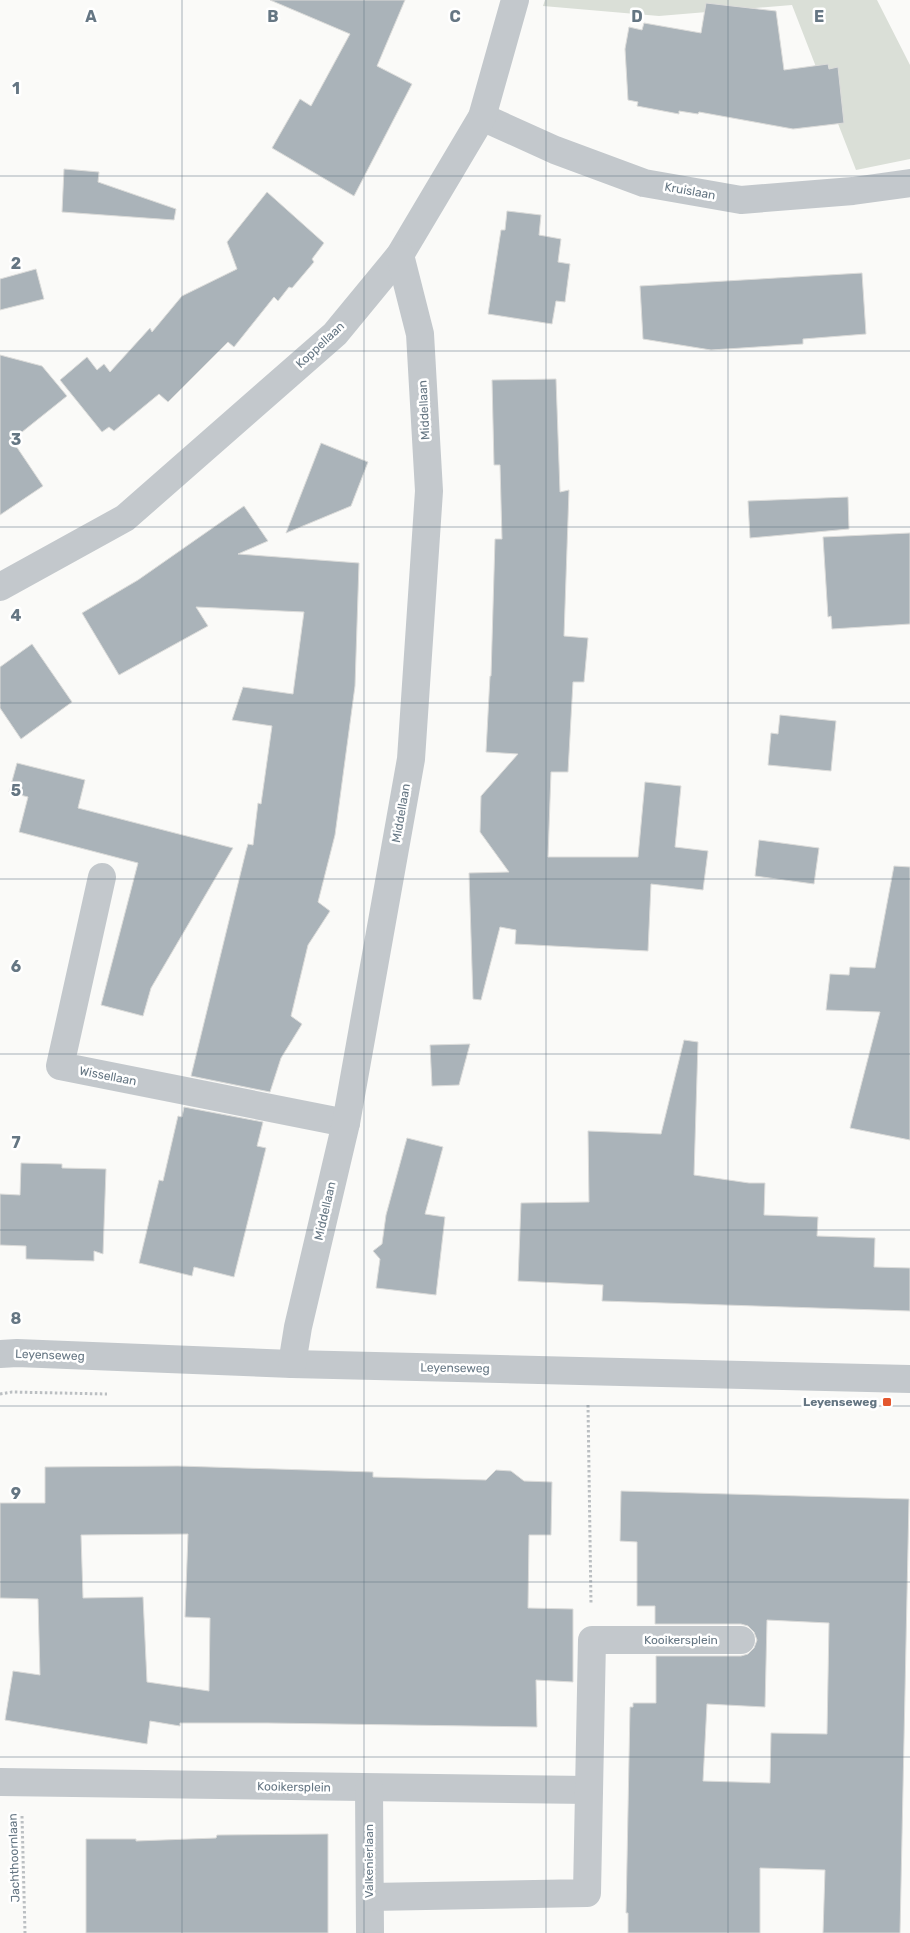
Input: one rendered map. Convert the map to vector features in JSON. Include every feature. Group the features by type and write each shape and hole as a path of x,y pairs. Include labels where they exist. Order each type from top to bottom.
{"street":[{"name":"Koppellaan","path":"0,588 125,518 335,334 400,255 482,117 515,0"},
{"name":"Kruislaan","path":"482,117 555,150 644,183 741,200 853,191 910,183"},
{"name":"Middellaan","path":"292,1364 298,1327 346,1123 411,759 429,501 420,334 400,255"},
{"name":"Wissellaan","path":"102,877 60,1066 346,1123"},
{"name":"Leyenseweg","path":"0,1354 292,1364 910,1379"},
{"name":"Kooikersplein","path":"592,1640 741,1640"},
{"path":"370,1897 587,1893 592,1640"},
{"name":"Kooikersplein","path":"10,1782 589,1790"},
{"name":"Valkenierlaan","path":"369,1788 370,1933"}],"path":[{"path":"588,1405 592,1640"},
{"name":"Jachthoornlaan","path":"10,1782 25,1933"}],"shaded area":[{"path":"545,0 877,0 910,65 910,159 856,170 792,5 659,16 543,6"}],"building":[{"path":"270,0 405,0 377,66 412,84 354,196 272,148 300,99 311,106 350,34"},
{"path":"706,3 776,11 784,70 828,64 829,69 838,67 844,123 793,129 699,112 698,114 679,111 679,114 637,106 638,102 628,100 625,49 629,27 642,30 644,23 701,33"},
{"path":"64,169 99,172 98,182 176,209 174,220 62,212"},
{"path":"267,192 324,243 312,259 314,262 278,301 274,297 234,347 228,342 168,402 159,394 114,431 109,427 102,432 60,380 87,357 97,370 104,364 110,372 150,328 152,332 182,296 237,269 227,242"},
{"path":"507,211 541,215 539,235 561,239 558,262 570,264 565,302 556,301 552,324 488,314 501,230 505,230"},
{"path":"36,269 44,299 0,310 0,279"},
{"path":"862,273 866,334 803,339 803,344 711,350 643,339 640,286"},
{"path":"0,355 42,366 67,396 12,440 43,486 0,515"},
{"path":"556,379 560,492 569,490 564,636 588,638 584,682 573,682 568,772 551,772 548,857 638,857 645,782 681,786 675,847 708,851 703,890 651,884 648,951 515,944 516,930 500,927 481,1000 473,999 469,873 509,872 480,832 481,796 518,754 486,752 491,676 495,539 502,539 500,465 494,465 492,380"},
{"path":"321,443 368,462 351,506 286,533"},
{"path":"848,497 849,529 750,538 748,501"},
{"path":"244,506 268,541 238,554 359,563 355,686 335,835 318,902 330,911 308,945 291,1016 302,1024 281,1058 270,1092 191,1076 246,851 248,844 253,845 258,803 261,804 272,726 232,720 243,687 293,694 304,612 196,607 208,626 119,675 82,613 138,580"},
{"path":"910,533 910,624 832,629 831,616 828,617 823,537"},
{"path":"32,644 72,702 21,739 0,708 0,667"},
{"path":"780,715 836,721 831,771 768,765 771,733 778,734"},
{"path":"17,763 85,780 78,808 233,848 151,988 143,1016 101,1005 138,863 19,832 28,797 9,792"},
{"path":"759,840 819,848 814,884 755,876"},
{"path":"894,866 910,867 910,1140 850,1128 880,1012 826,1010 830,974 849,975 850,967 875,968"},
{"path":"684,1040 698,1042 694,1175 749,1183 765,1183 764,1215 818,1217 817,1236 875,1238 874,1267 910,1268 910,1311 602,1301 603,1285 518,1281 521,1203 589,1202 588,1131 661,1134"},
{"path":"470,1044 459,1085 432,1086 430,1045"},
{"path":"184,1107 263,1122 257,1146 266,1148 234,1277 194,1267 192,1276 139,1263 159,1180 163,1181 178,1116 182,1117"},
{"path":"407,1138 443,1147 425,1214 445,1217 436,1295 376,1288 380,1259 373,1251 382,1244 386,1215"},
{"path":"21,1163 62,1164 62,1168 106,1169 103,1254 94,1251 94,1261 26,1259 26,1246 0,1245 0,1194 20,1195"},
{"path":"178,1466 373,1472 373,1477 486,1480 496,1470 511,1471 524,1481 552,1482 551,1535 529,1535 528,1608 573,1609 573,1682 536,1680 537,1727 268,1723 180,1723 180,1726 150,1721 147,1744 5,1720 13,1671 40,1675 38,1599 0,1598 0,1503 45,1503 45,1467","holes":["188,1534 185,1617 210,1618 209,1691 147,1682 143,1597 83,1598 81,1535"]},
{"path":"621,1491 909,1499 900,1933 823,1933 825,1870 760,1868 760,1933 628,1933 628,1913 626,1913 630,1707 633,1707 633,1703 656,1703 656,1656 741,1656 748,1654 754,1648 757,1640 754,1632 748,1626 741,1624 655,1624 655,1606 637,1606 637,1542 620,1541","holes":["767,1620 829,1623 827,1734 771,1733 770,1783 703,1781 707,1704 765,1707"]},
{"path":"328,1834 328,1933 86,1933 86,1839 136,1839 136,1841 216,1838 217,1835"}],"place":[{"name":"Leyenseweg","path":"887,1402"}]}
